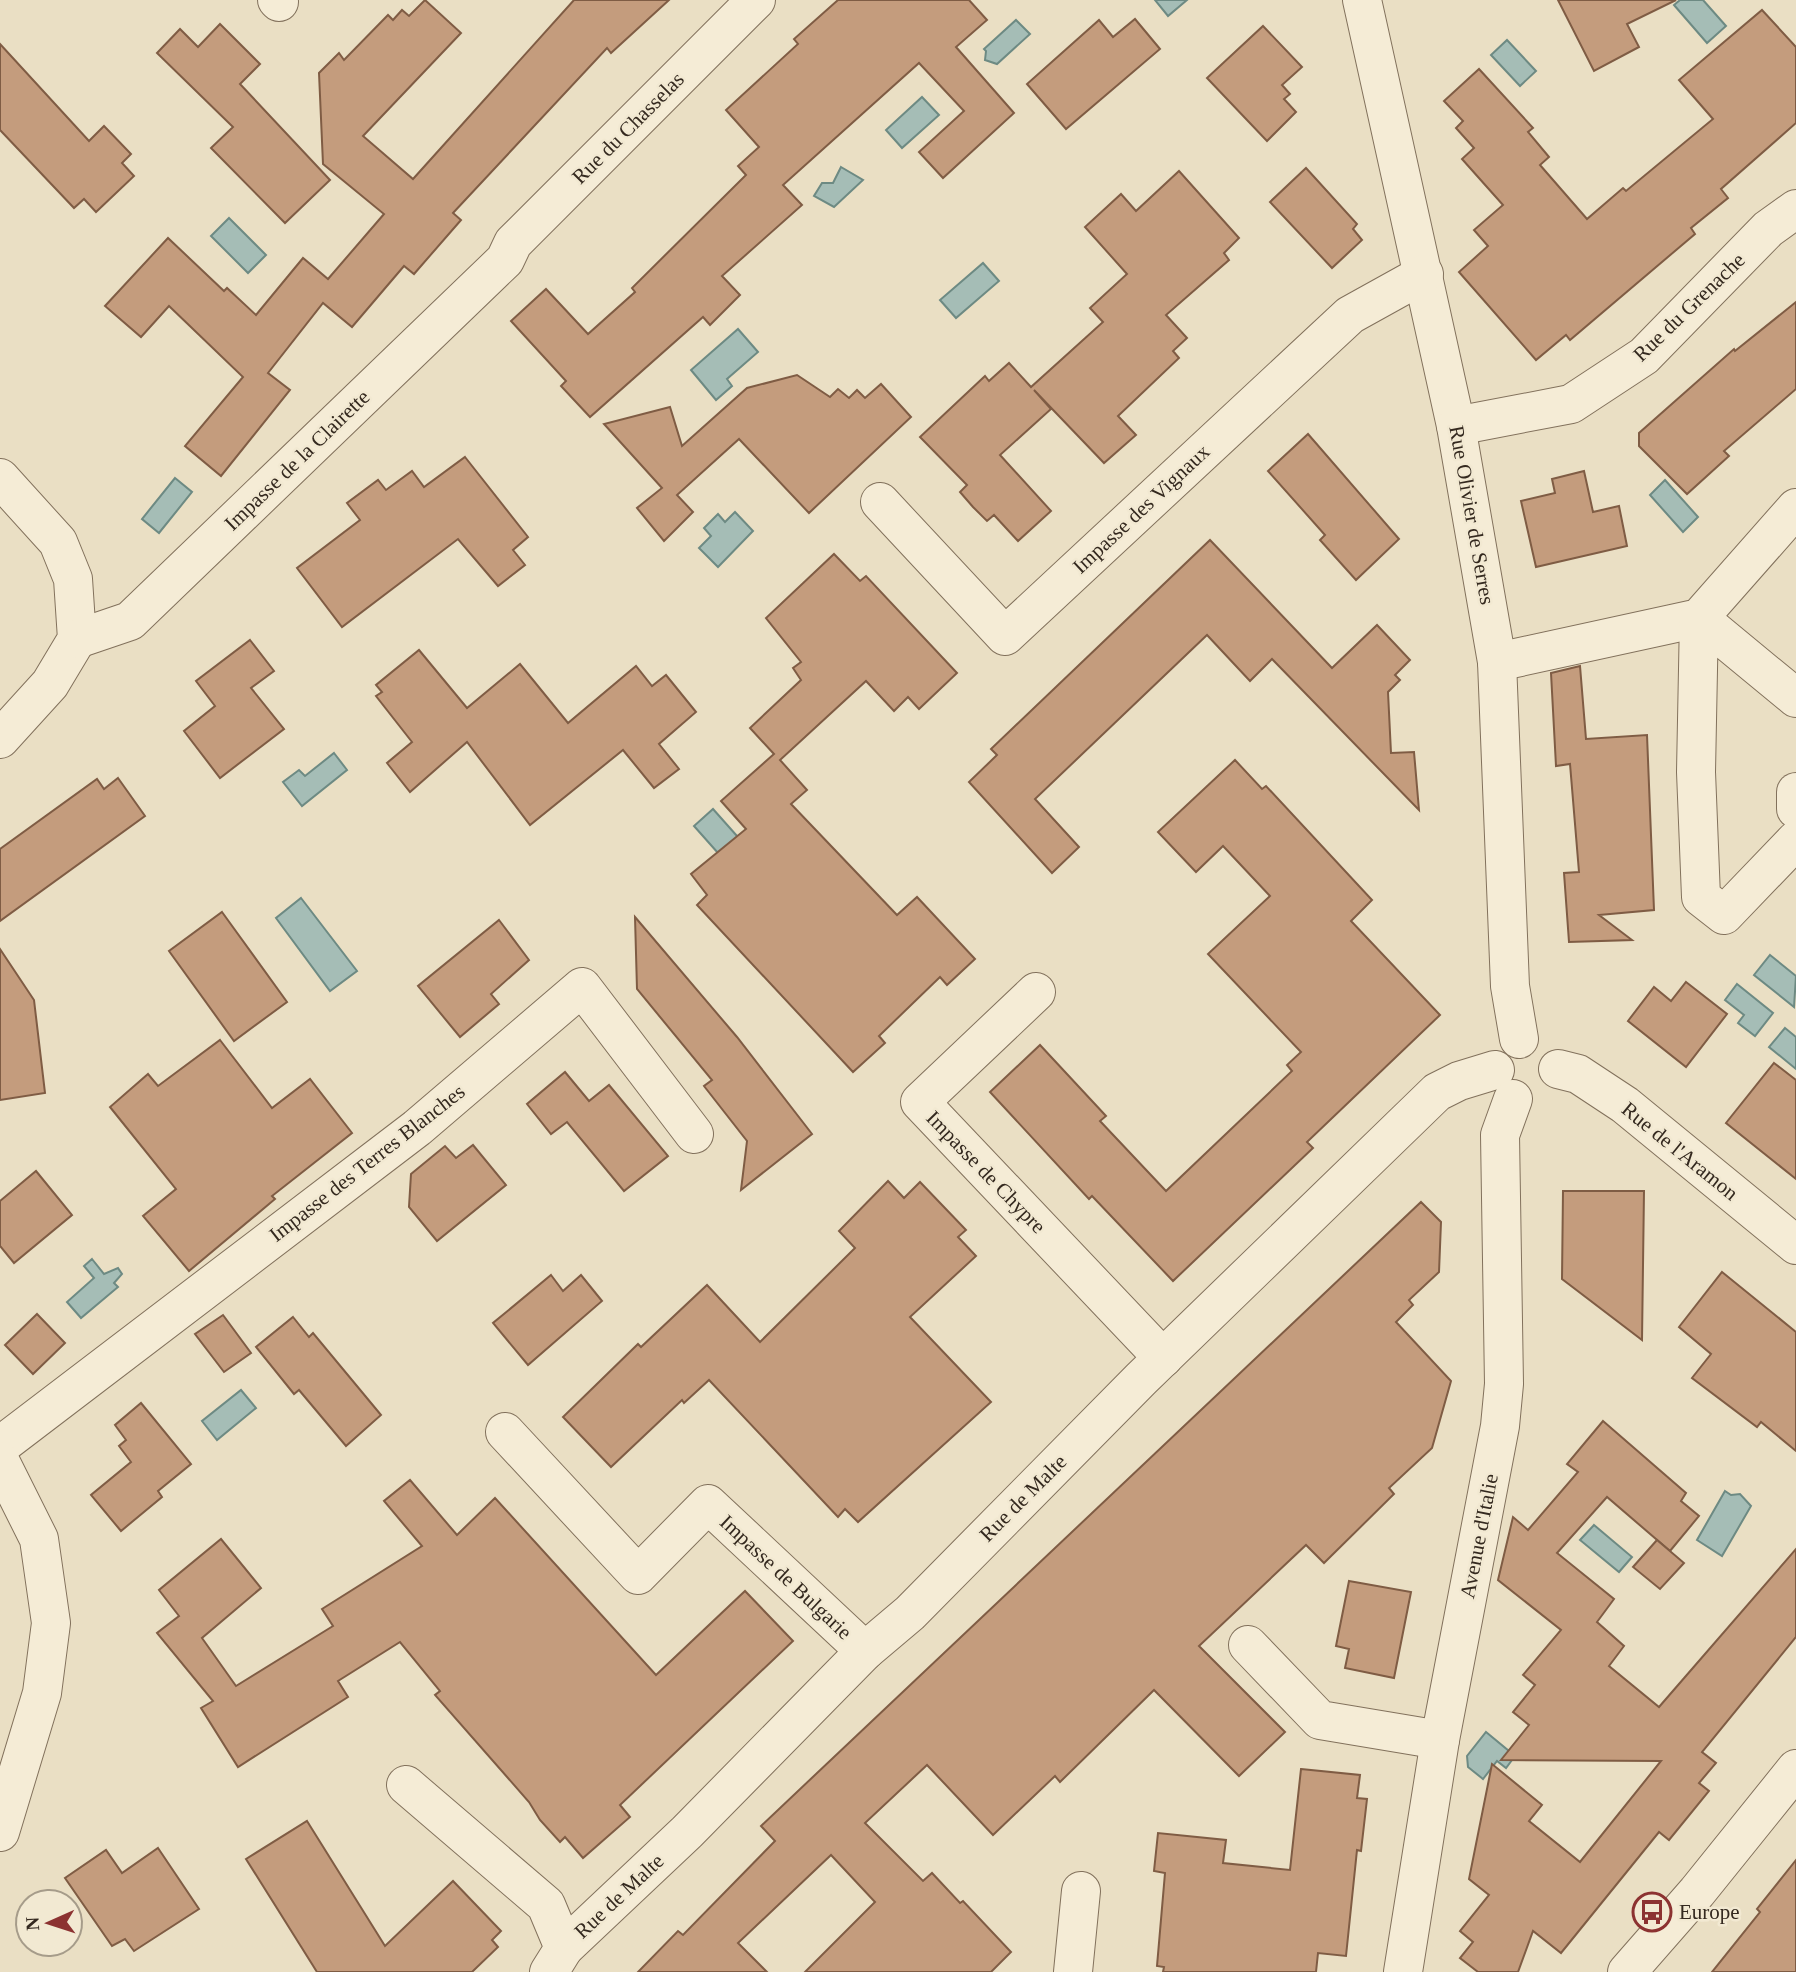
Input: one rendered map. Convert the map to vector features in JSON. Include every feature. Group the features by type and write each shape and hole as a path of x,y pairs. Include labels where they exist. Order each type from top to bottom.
{"street":[{"name":"Rue du Chasselas","path":"505,260 513,243 756,0"},
{"name":"Rue Olivier de Serres","path":"1362,0 1424,274 1455,426 1497,662 1510,986 1519,1039"},
{"name":"Rue du Grenache","path":"1455,426 1571,404 1644,356 1768,229 1796,209"},
{"name":"Impasse de la Clairette","path":"77,639 130,621 505,260"},
{"name":"Impasse des Vignaux","path":"880,502 1004,636 1350,315 1424,274"},
{"path":"0,478 58,542 73,579 77,639 50,684 0,739"},
{"path":"1497,662 1699,618 1796,508"},
{"path":"1699,618 1796,698"},
{"path":"1699,618 1696,772 1701,897 1724,915 1796,839"},
{"path":"1796,792 1796,809"},
{"name":"Impasse des Terres Blanches","path":"0,1446 417,1128 582,986 694,1134"},
{"name":"Impasse de Chypre","path":"1028,999 920,1102 1163,1358"},
{"path":"1519,1039 1533,1039 1546,1045 1554,1056 1558,1069 1556,1082 1538,1100 1526,1102 1504,1085 1502,1051 1519,1039"},
{"name":"Rue de l'Aramon","path":"1558,1069 1578,1073 1625,1105 1796,1245"},
{"name":"Rue de Malte","path":"557,1960 865,1651 909,1614 1163,1358 1437,1092 1459,1081 1504,1085"},
{"name":"Avenue d'Italie","path":"1404,1972 1440,1740 1501,1415 1504,1384 1500,1135 1504,1085"},
{"name":"Impasse de Bulgarie","path":"505,1432 638,1575 708,1504 865,1651"},
{"path":"0,1461 39,1539 51,1623 42,1693 0,1832"},
{"path":"1248,1645 1320,1720 1440,1740"},
{"path":"1628,1972 1697,1892 1796,1769"},
{"path":"406,1785 546,1905 557,1960"},
{"path":"1073,1972 1081,1891"}],"water":[{"path":"1155,0 1187,0 1168,16"},
{"path":"1680,0 1703,0 1726,26 1707,43 1674,5"},
{"path":"1016,20 1030,34 997,64 985,60 984,49"},
{"path":"1507,40 1536,71 1520,86 1491,55"},
{"path":"922,97 939,115 902,148 886,130"},
{"path":"841,167 863,180 834,207 814,196 822,183 833,183"},
{"path":"229,218 266,255 248,273 211,236"},
{"path":"983,263 999,281 956,318 940,300"},
{"path":"738,329 758,352 727,379 732,386 716,400 691,370"},
{"path":"175,478 192,492 159,533 142,519"},
{"path":"1665,480 1698,517 1683,532 1650,495"},
{"path":"735,512 753,531 718,567 699,548 711,536 704,528 718,514 725,522"},
{"path":"334,753 347,770 302,806 283,782 299,770 305,776"},
{"path":"713,809 745,845 726,862 694,826"},
{"path":"301,898 357,971 330,991 276,918"},
{"path":"1770,955 1796,976 1794,1007 1754,975"},
{"path":"1737,984 1773,1013 1755,1036 1738,1023 1744,1015 1725,1000"},
{"path":"1785,1028 1796,1037 1796,1069 1769,1047"},
{"path":"92,1259 104,1274 118,1268 122,1274 114,1283 118,1287 81,1318 67,1302 94,1278 84,1266"},
{"path":"241,1390 256,1408 217,1440 202,1421"},
{"path":"1725,1491 1731,1495 1740,1494 1751,1506 1722,1556 1697,1540"},
{"path":"1594,1525 1632,1557 1619,1572 1580,1540"},
{"path":"1486,1732 1515,1756 1506,1768 1497,1761 1483,1779 1468,1767 1467,1756"}],"building":[{"path":"425,0 461,33 363,136 413,179 574,0 669,0 611,53 607,48 453,213 461,220 414,274 404,266 352,327 323,303 268,373 290,390 221,476 185,446 243,377 169,306 141,337 105,306 168,238 224,291 227,288 256,315 303,258 328,279 384,214 323,164 319,73 339,53 344,60 388,15 393,20 402,10 409,16"},
{"path":"838,0 969,0 987,20 956,47 1014,113 943,178 919,152 964,111 919,63 783,185 802,205 722,276 740,295 710,325 703,317 590,417 561,386 566,381 511,321 546,289 588,334 635,292 632,288 746,175 738,166 759,147 726,110 798,44 794,39"},
{"path":"1558,0 1676,0 1627,24 1639,47 1594,71"},
{"path":"1762,10 1796,47 1796,123 1721,189 1728,198 1691,228 1695,234 1570,340 1566,335 1536,360 1459,272 1488,246 1474,230 1503,205 1462,159 1474,148 1456,128 1463,121 1444,101 1479,69 1533,128 1528,132 1549,157 1540,165 1587,219 1623,188 1626,191 1713,119 1679,80"},
{"path":"1135,19 1160,49 1066,129 1027,84 1099,20 1113,37"},
{"path":"220,24 260,64 240,84 330,180 285,223 211,148 233,127 157,53 180,29 198,47"},
{"path":"1263,26 1302,67 1282,85 1290,94 1284,99 1296,112 1267,141 1207,78"},
{"path":"0,44 89,141 104,126 131,154 122,163 134,176 96,212 84,199 74,208 0,130"},
{"path":"1306,168 1357,224 1353,229 1362,240 1332,268 1270,202"},
{"path":"1179,171 1239,238 1224,253 1229,260 1166,315 1187,338 1173,351 1179,358 1118,416 1136,435 1104,463 1034,390 1051,409 1000,455 1051,511 1018,541 994,515 987,521 973,507 960,492 967,485 920,437 985,376 989,381 1009,363 1031,387 1103,322 1090,308 1127,274 1085,227 1121,194 1136,211"},
{"path":"1796,302 1796,389 1724,451 1729,456 1687,494 1639,446 1639,433 1734,349 1735,351"},
{"path":"797,375 830,397 838,389 849,398 857,390 865,398 881,384 911,417 809,513 739,439 677,495 693,512 664,541 637,508 662,488 604,424 670,407 682,446 747,388"},
{"path":"1308,434 1399,539 1356,580 1320,540 1325,535 1268,471"},
{"path":"465,457 528,537 513,550 525,565 498,586 458,539 342,627 297,568 360,520 347,503 378,480 386,490 412,471 424,487"},
{"path":"1584,471 1593,512 1619,506 1627,546 1536,567 1521,501 1555,493 1552,479"},
{"path":"1210,540 1332,668 1377,625 1410,660 1395,675 1400,680 1388,692 1391,753 1414,752 1419,810 1272,659 1250,681 1207,635 1035,799 1079,847 1052,873 969,782 997,755 991,749"},
{"path":"834,554 860,581 866,576 957,673 919,709 908,697 894,711 866,681 780,760 807,790 791,804 897,915 917,897 975,959 947,985 940,977 879,1036 885,1043 853,1072 697,905 707,895 691,874 746,829 721,801 774,754 750,728 801,680 793,668 801,662 766,618"},
{"path":"250,640 274,671 251,688 284,729 220,778 184,731 215,706 196,681"},
{"path":"419,650 467,708 520,664 568,723 636,666 652,686 666,675 696,712 659,744 679,769 654,788 623,750 530,825 467,742 410,792 387,763 412,742 376,696 382,692 376,685"},
{"path":"1580,666 1586,739 1647,735 1654,910 1599,915 1632,940 1569,942 1564,873 1579,872 1570,764 1556,766 1551,673"},
{"path":"1235,760 1262,789 1266,786 1372,900 1351,921 1440,1015 1307,1142 1313,1148 1173,1281 1092,1196 1089,1199 990,1092 1040,1045 1106,1116 1100,1121 1166,1191 1292,1071 1287,1065 1301,1052 1208,954 1270,896 1223,846 1196,872 1158,832"},
{"path":"118,778 145,816 0,921 0,849 97,779 104,789"},
{"path":"222,912 287,1002 234,1041 169,951"},
{"path":"635,917 737,1037 812,1134 741,1190 747,1141 704,1086 712,1080 637,989"},
{"path":"499,920 529,960 491,994 499,1004 460,1037 418,986"},
{"path":"0,949 34,1000 45,1093 0,1100"},
{"path":"1686,982 1727,1014 1686,1067 1628,1021 1654,987 1671,1001"},
{"path":"220,1040 272,1108 310,1079 352,1133 272,1196 275,1199 189,1271 143,1216 176,1189 110,1107 148,1074 158,1086"},
{"path":"1774,1063 1796,1080 1796,1179 1726,1123"},
{"path":"565,1072 589,1101 609,1085 668,1156 624,1191 567,1122 551,1134 527,1104"},
{"path":"473,1145 506,1185 437,1241 409,1207 411,1174 445,1146 456,1158"},
{"path":"36,1171 72,1215 14,1263 0,1246 0,1201"},
{"path":"888,1181 904,1198 920,1182 966,1230 958,1237 976,1256 910,1317 991,1402 858,1522 845,1509 838,1517 709,1380 684,1403 682,1400 611,1467 563,1417 638,1344 641,1347 707,1285 760,1342 855,1248 839,1231"},
{"path":"1563,1191 1644,1191 1642,1340 1562,1279"},
{"path":"1421,1202 1441,1222 1439,1272 1409,1300 1413,1305 1396,1322 1451,1381 1432,1448 1389,1488 1394,1494 1324,1563 1306,1545 1199,1646 1285,1732 1239,1776 1154,1690 1060,1782 1055,1776 993,1835 927,1765 865,1823 923,1881 932,1873 960,1903 963,1901 1011,1952 991,1972 805,1972 875,1902 831,1855 738,1943 767,1972 638,1972 678,1931 683,1935 775,1841 761,1826"},
{"path":"1722,1272 1796,1332 1796,1451 1761,1422 1757,1427 1692,1378 1711,1354 1679,1327"},
{"path":"551,1275 563,1291 581,1275 602,1301 528,1365 493,1323"},
{"path":"37,1314 65,1343 33,1374 5,1345"},
{"path":"223,1315 251,1353 224,1372 195,1334"},
{"path":"293,1317 309,1337 313,1333 381,1415 346,1446 299,1390 294,1394 256,1347"},
{"path":"141,1403 191,1464 158,1491 162,1497 121,1531 91,1495 131,1462 119,1446 126,1440 115,1425"},
{"path":"1603,1421 1686,1493 1681,1501 1699,1516 1670,1551 1607,1497 1557,1553 1614,1599 1597,1622 1624,1646 1609,1666 1659,1707 1796,1549 1796,1637 1702,1752 1716,1763 1699,1783 1709,1791 1669,1840 1659,1832 1561,1953 1533,1931 1518,1972 1478,1972 1460,1958 1473,1942 1460,1931 1489,1895 1469,1879 1492,1764 1542,1805 1529,1821 1580,1862 1661,1761 1501,1760 1529,1725 1513,1712 1535,1685 1523,1675 1561,1630 1498,1580 1513,1517 1528,1530 1578,1472 1567,1464"},
{"path":"410,1480 457,1535 495,1498 656,1675 745,1591 793,1641 620,1805 630,1817 583,1858 565,1837 560,1842 540,1820 529,1802 435,1695 440,1691 400,1642 338,1681 348,1697 238,1767 201,1708 213,1701 157,1633 179,1616 159,1590 221,1539 261,1588 202,1638 236,1686 333,1626 322,1609 422,1546 384,1501"},
{"path":"1657,1540 1684,1563 1660,1589 1633,1567"},
{"path":"1349,1581 1411,1592 1394,1678 1345,1668 1349,1649 1336,1646"},
{"path":"1301,1769 1360,1775 1357,1798 1367,1799 1361,1851 1357,1850 1346,1956 1318,1953 1316,1972 1163,1972 1164,1967 1157,1966 1165,1873 1154,1871 1158,1833 1226,1840 1223,1863 1290,1870"},
{"path":"307,1821 385,1946 453,1881 501,1931 492,1940 498,1947 472,1972 317,1972 246,1859"},
{"path":"158,1848 199,1909 134,1951 125,1939 112,1946 84,1905 84,1888 72,1888 65,1878 106,1850 122,1873"},
{"path":"1796,1860 1796,1972 1712,1972 1760,1912 1757,1909"}],"place":[{"name":"Europe","path":"1652,1912"}]}
